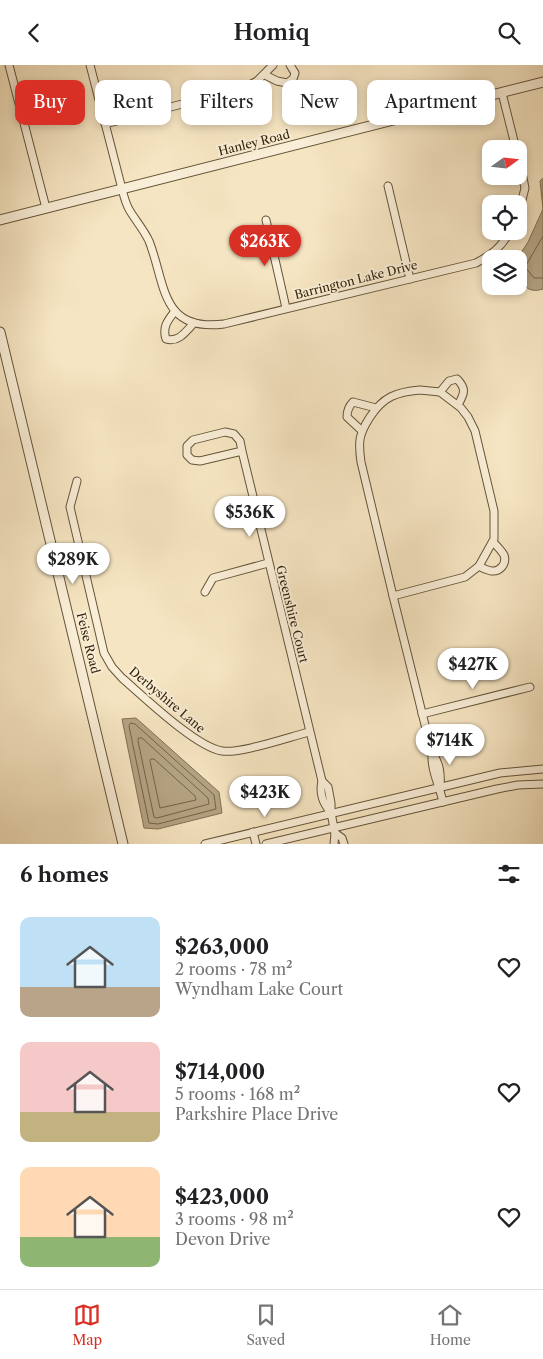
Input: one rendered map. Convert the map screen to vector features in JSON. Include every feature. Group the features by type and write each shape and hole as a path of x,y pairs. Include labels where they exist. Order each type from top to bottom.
{"street":[{"path":"9,65 46,208"},
{"path":"90,65 95,85"},
{"path":"171,107 244,88 265,75 272,65"},
{"path":"265,75 277,81 287,83 293,79 295,73 290,65"},
{"name":"Hanley Road","path":"0,220 543,83"},
{"path":"502,93 514,140"},
{"path":"105,125 129,209 148,240 163,289 175,311 186,320 194,323 183,335 172,341 166,339 163,332 166,322 175,311"},
{"path":"388,186 410,279"},
{"path":"266,220 286,308"},
{"name":"Barrington Lake Drive","path":"194,323 224,324 476,263 493,254 505,240"},
{"name":"Feise Road","path":"0,332 123,844"},
{"path":"440,392 449,381 457,379 464,390 458,405"},
{"path":"394,596 465,577 479,566 493,542 495,518 475,431 468,417 458,405 440,392 420,389 402,391 387,398 376,409 361,430 359,448 361,462 422,714 432,753 437,759 439,767 441,776 440,787 444,802"},
{"path":"361,430 347,417 350,405 353,402 376,409"},
{"name":"Greenshire Court","path":"242,451 200,461 192,460 187,455 187,447 193,440 225,432 234,434 240,441 309,731 322,781 328,787 334,830"},
{"name":"Derbyshire Lane","path":"77,481 70,507 72,517 104,653 112,667 122,678 201,743 222,751 241,749 309,731"},
{"path":"479,566 491,571 498,570 503,566 504,555 493,542"},
{"path":"205,592 213,578 268,563"},
{"path":"422,714 530,687"},
{"path":"205,844 500,773 543,769"},
{"path":"266,844 334,830 507,787 543,784"},
{"path":"334,830 334,844"},
{"path":"334,830 342,838 344,844"},
{"path":"253,832 256,844"}],"water":[{"path":"543,178 543,209 540,181"},
{"path":"543,209 543,289 530,290 527,288 527,250 523,250"},
{"path":"136,718 219,792 222,813 158,829 144,828 122,719"}]}
